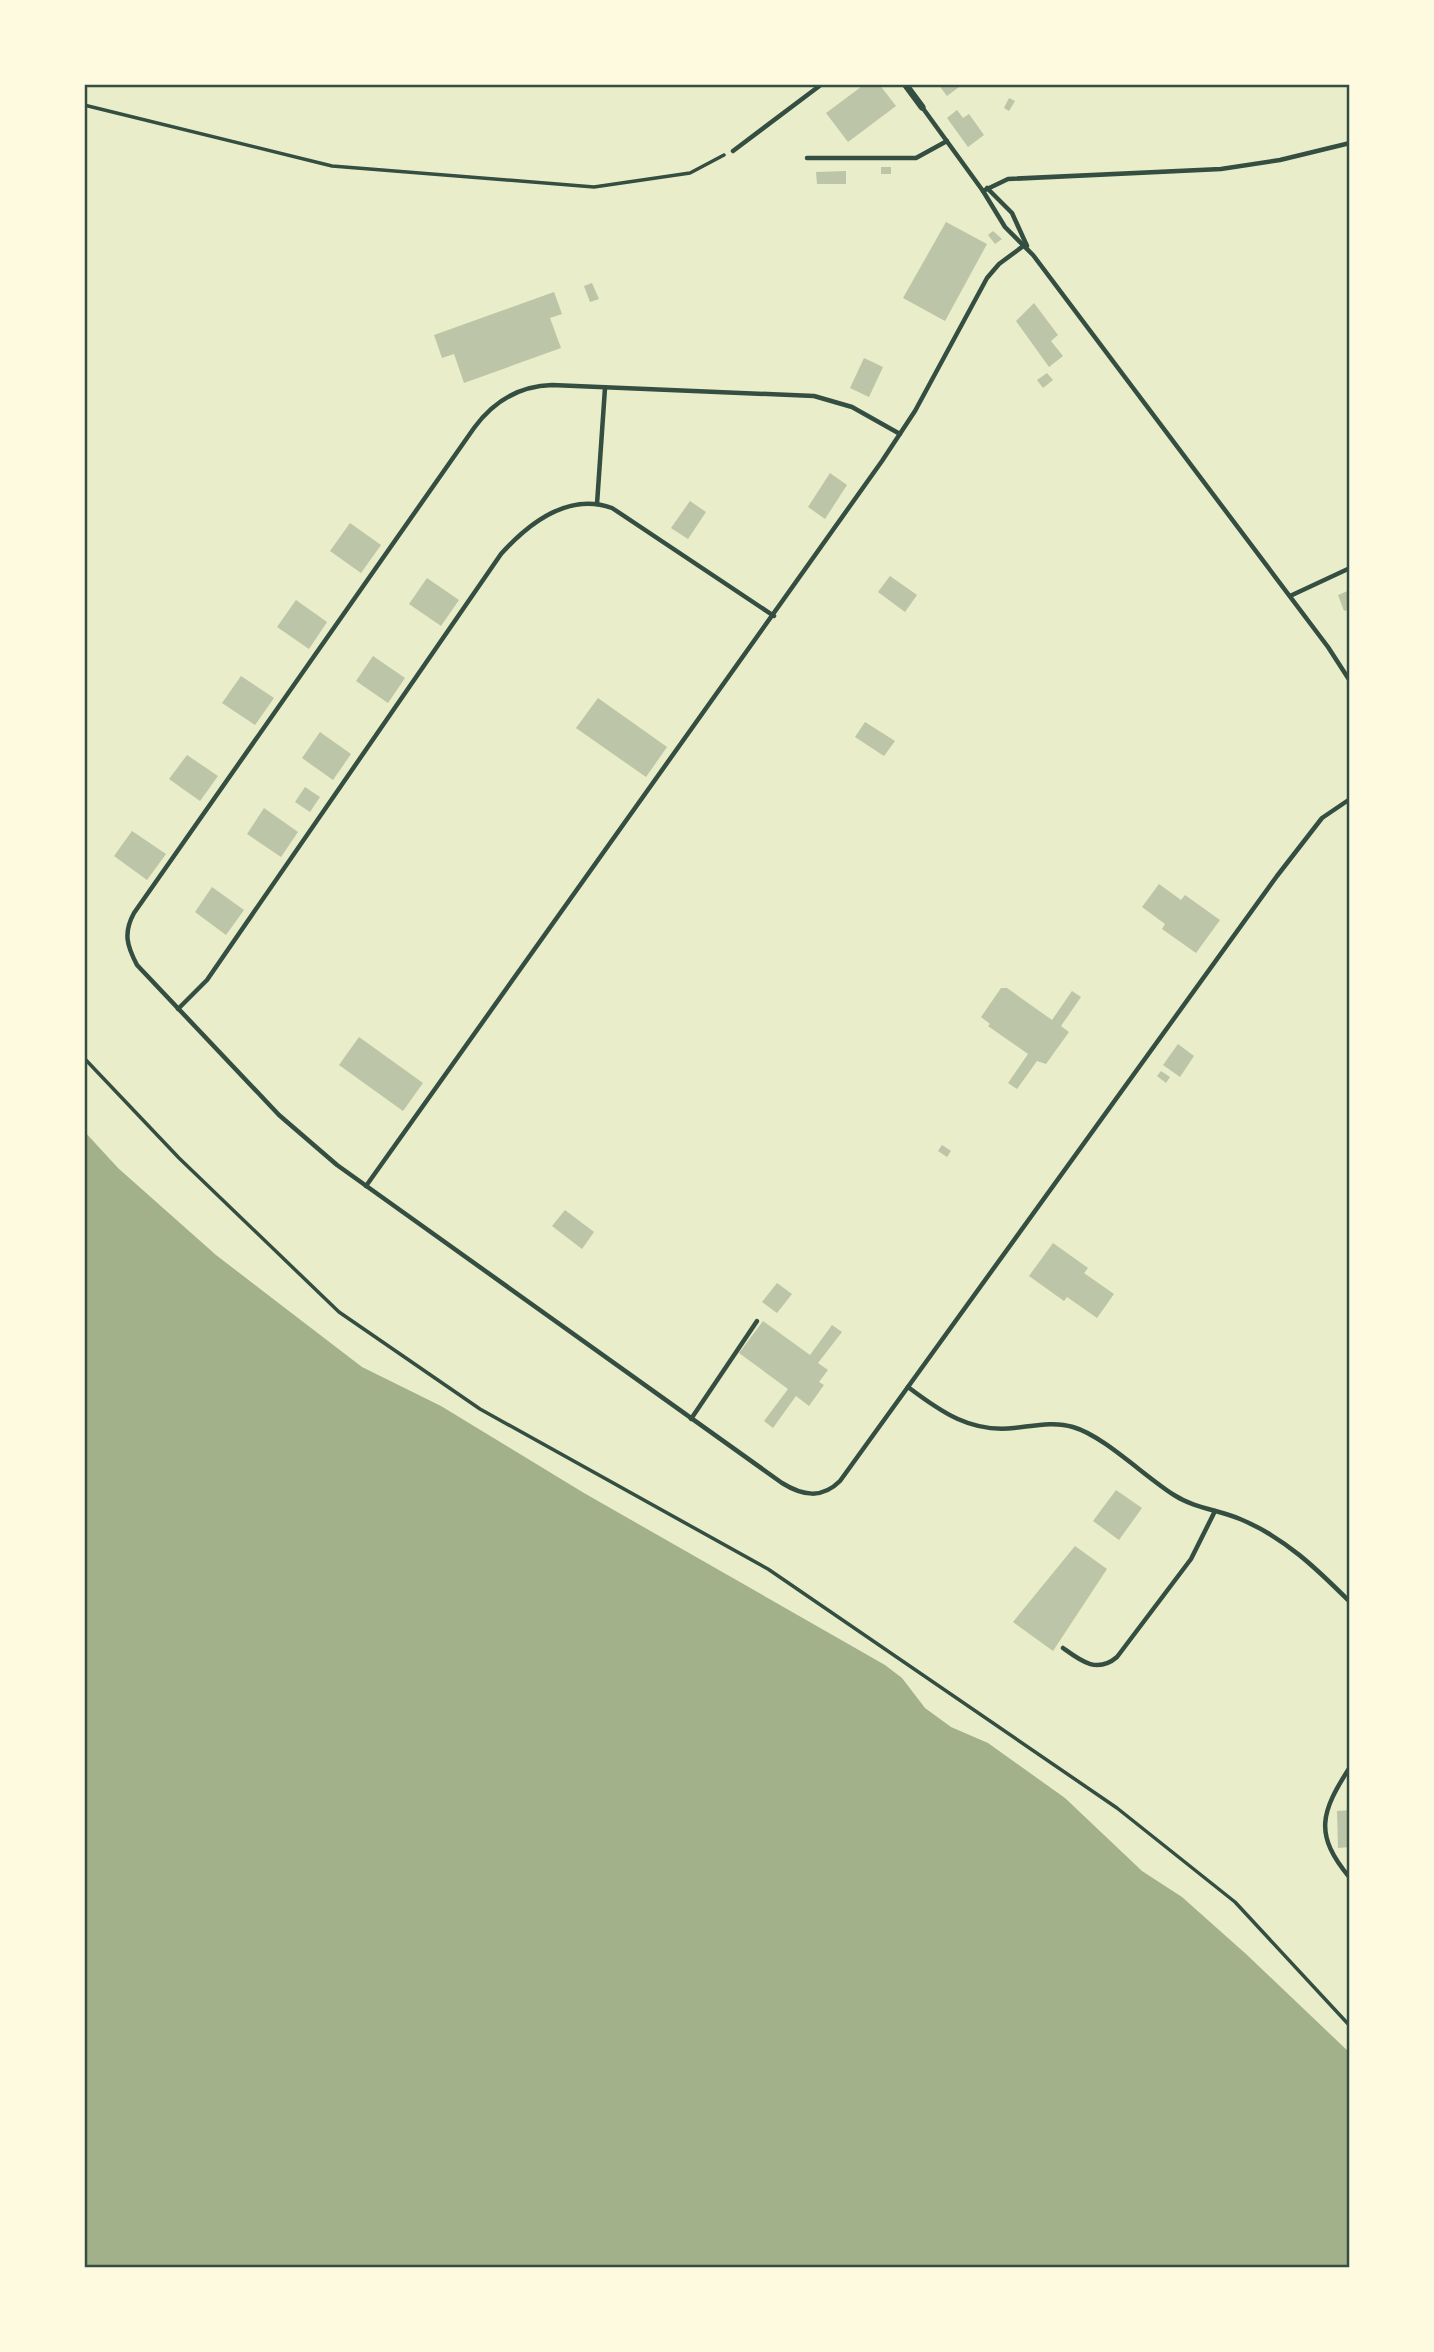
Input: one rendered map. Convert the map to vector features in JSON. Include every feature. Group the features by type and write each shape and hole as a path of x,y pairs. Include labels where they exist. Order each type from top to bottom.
{"street":[{"path":"905,84 922,107"}],"lane":[{"path":"733,150 821,84"},
{"path":"922,107 974,178 1012,213 1025,244 1290,596 1350,681"},
{"path":"807,158 916,158 947,141"},
{"path":"985,189 1008,179 1221,169 1280,160 1350,143"},
{"path":"985,189 1005,227 1025,244"},
{"path":"366,1186 774,616 900,434 987,278 1025,244"},
{"path":"900,434 860,411 822,397 552,385 530,387 507,397 486,412 134,914 126,934 129,949 137,965 297,1132 366,1186 788,1486 804,1494 815,1494 825,1492 840,1481 1277,876 1322,818 1350,799"},
{"path":"597,503 605,388"},
{"path":"178,1009 207,980 502,554 523,531 555,510 597,503 622,515 774,616"},
{"path":"1290,596 1350,568"},
{"path":"691,1419 757,1321"},
{"path":"908,1387 949,1415 972,1426 997,1429 1057,1424 1079,1429 1176,1496 1241,1520 1288,1547 1311,1564 1350,1602"},
{"path":"1063,1648 1095,1666 1105,1665 1117,1657 1198,1548 1215,1511"},
{"path":"1350,1767 1326,1810 1328,1849 1350,1878"}],"path":[{"path":"84,105 332,166 594,187 690,173 733,150"},
{"path":"84,1058 179,1158 339,1312 480,1409 768,1569 1117,1808 1235,1902 1350,2026"}],"shaded area":[{"path":"84,1131 118,1168 216,1255 362,1367 441,1406 584,1493 885,1665 902,1678 925,1708 951,1727 988,1743 1065,1798 1142,1871 1182,1897 1246,1954 1350,2053 1350,2268 84,2268"}],"building":[{"path":"865,84 879,84 896,106 848,142 826,113"},
{"path":"938,84 963,84 947,96"},
{"path":"1009,98 1015,101 1009,111 1004,108"},
{"path":"957,110 963,118 969,114 984,135 968,147 947,118"},
{"path":"881,167 891,167 891,174 881,174"},
{"path":"846,171 846,184 817,184 816,172"},
{"path":"946,222 987,244 945,321 903,298"},
{"path":"993,231 1002,239 995,244 988,235"},
{"path":"592,283 599,299 590,302 584,286"},
{"path":"554,292 562,314 550,318 561,348 464,383 454,354 442,358 434,335"},
{"path":"1034,303 1058,335 1051,341 1063,356 1049,367 1016,321"},
{"path":"864,358 883,367 869,397 850,388"},
{"path":"1047,373 1053,380 1043,388 1037,380"},
{"path":"830,473 847,485 825,519 808,507"},
{"path":"690,501 706,512 688,539 671,528"},
{"path":"350,523 381,545 361,573 330,551"},
{"path":"890,576 917,595 905,612 878,592"},
{"path":"427,578 459,600 441,626 409,604"},
{"path":"1350,590 1350,609 1344,611 1338,595"},
{"path":"296,600 327,622 309,649 277,627"},
{"path":"373,656 405,678 388,703 356,681"},
{"path":"241,676 274,698 255,725 222,703"},
{"path":"598,698 667,747 646,777 576,728"},
{"path":"865,722 895,741 884,756 855,737"},
{"path":"320,732 351,754 333,780 302,758"},
{"path":"187,755 218,776 200,801 169,779"},
{"path":"305,787 320,797 310,812 295,802"},
{"path":"264,808 298,832 281,857 247,834"},
{"path":"132,831 166,854 147,880 114,856"},
{"path":"1159,884 1181,900 1185,895 1220,920 1196,953 1162,929 1165,924 1142,907"},
{"path":"212,887 244,910 226,935 195,912"},
{"path":"1001,988 1007,988 1052,1020 1072,991 1081,997 1061,1026 1069,1032 1046,1064 1037,1061 1017,1089 1008,1083 1028,1054 988,1026 990,1024 981,1017"},
{"path":"359,1037 423,1083 403,1111 339,1065"},
{"path":"1178,1044 1194,1056 1180,1077 1163,1065"},
{"path":"1161,1071 1170,1077 1166,1083 1157,1076"},
{"path":"942,1145 951,1151 947,1157 938,1151"},
{"path":"565,1210 594,1232 582,1249 552,1226"},
{"path":"1053,1243 1088,1268 1084,1273 1114,1294 1097,1318 1067,1297 1064,1301 1029,1276"},
{"path":"777,1283 792,1294 777,1313 762,1302"},
{"path":"763,1321 810,1355 832,1325 842,1332 818,1363 828,1370 819,1382 824,1385 809,1406 796,1396 773,1428 764,1421 788,1389 739,1353"},
{"path":"1116,1490 1142,1508 1119,1540 1093,1521"},
{"path":"1075,1546 1107,1569 1053,1651 1013,1622"},
{"path":"1350,1810 1350,1847 1338,1848 1337,1811"}]}
